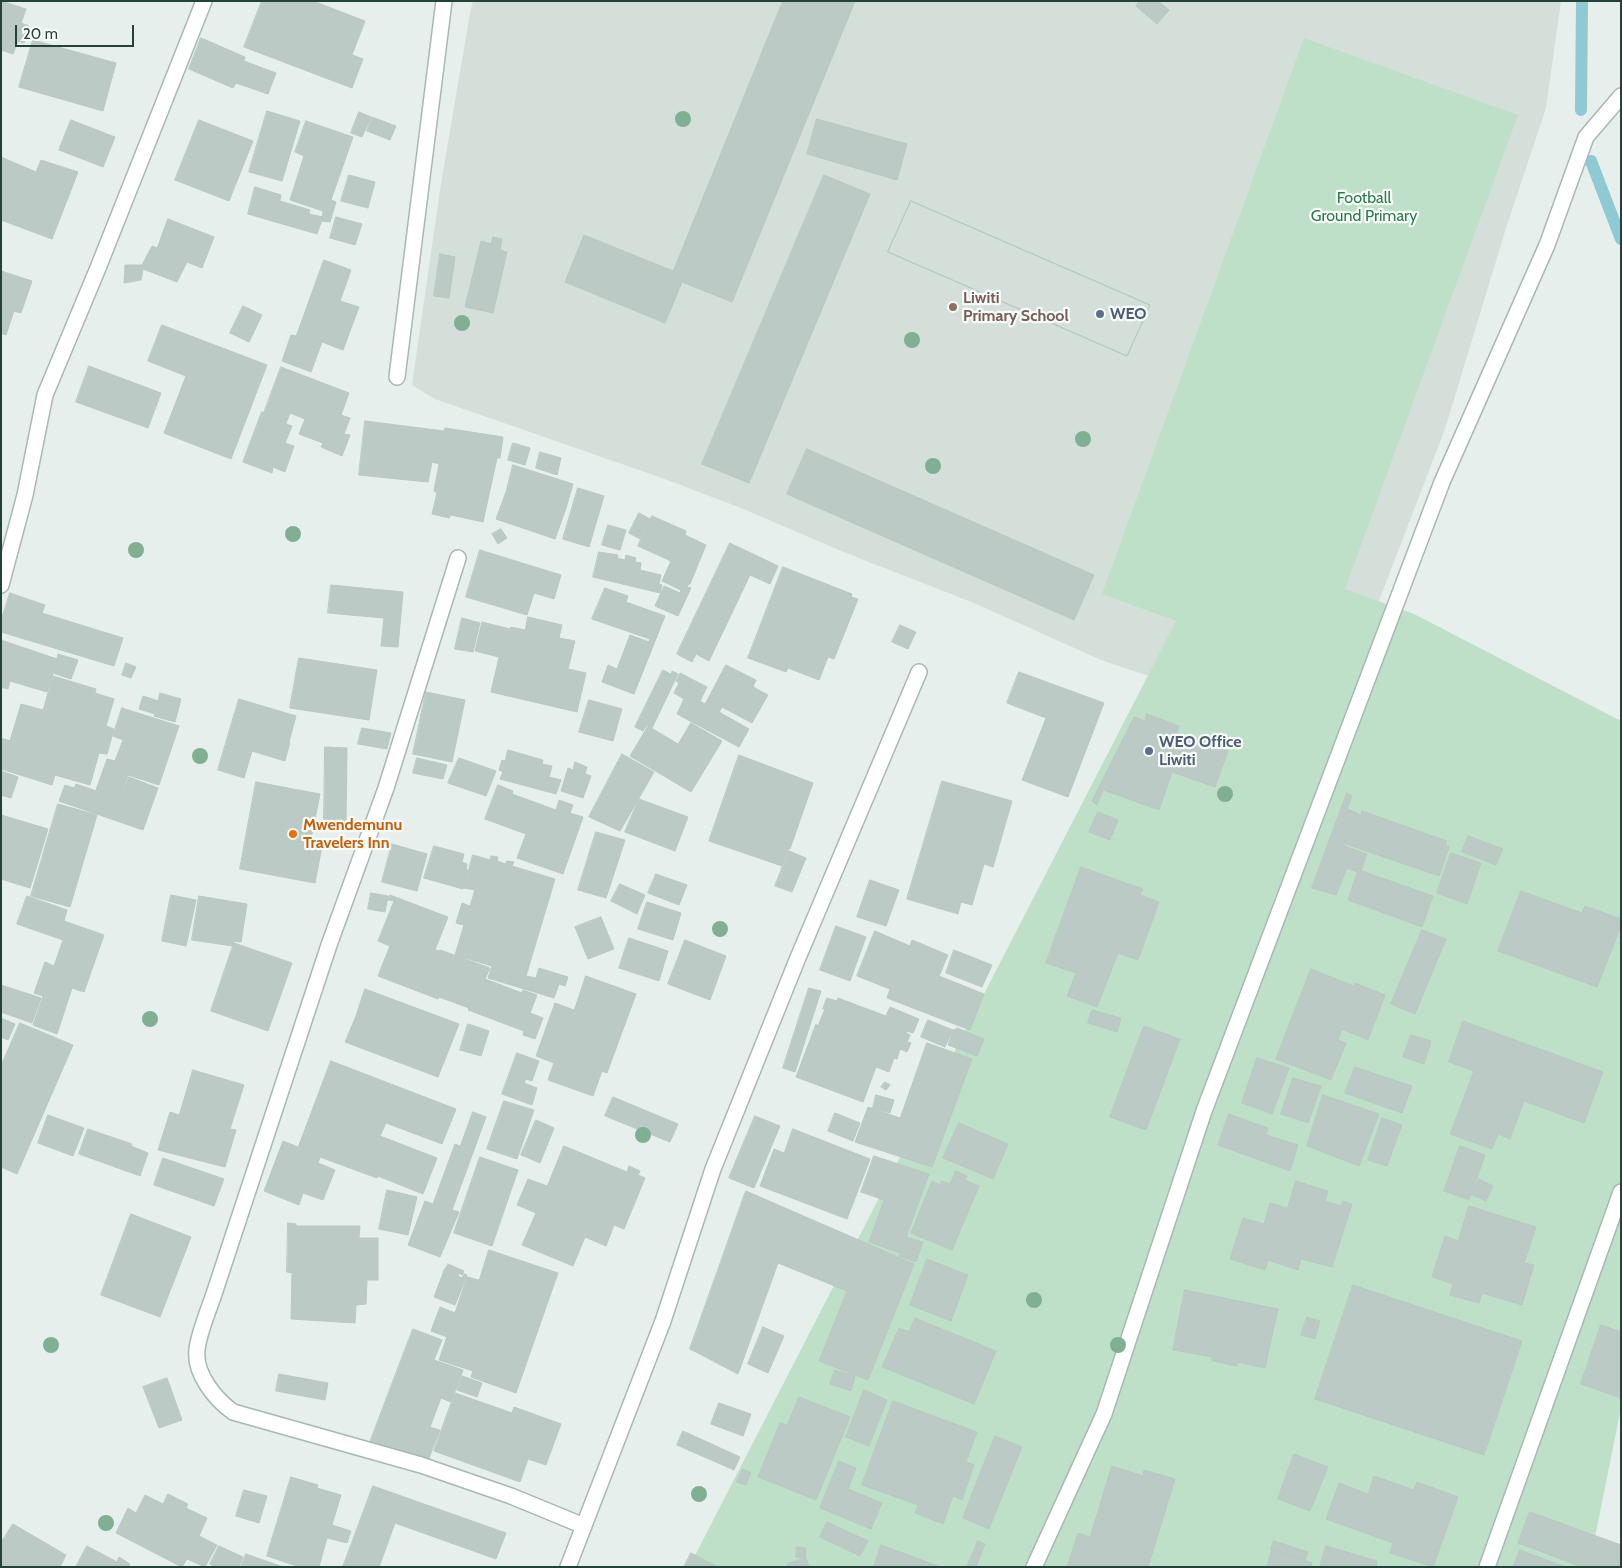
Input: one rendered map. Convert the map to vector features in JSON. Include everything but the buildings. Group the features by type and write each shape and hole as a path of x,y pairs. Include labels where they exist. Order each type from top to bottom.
{"street":[{"path":"1,585 26,495 45,395 98,268 204,1"},
{"path":"397,377 444,1"},
{"path":"1034,1567 1104,1414 1204,1111 1442,482 1547,245 1586,137 1621,96"},
{"path":"458,558 386,788 326,954 196,1350 200,1370 209,1390 221,1404 233,1412 421,1465 511,1496 584,1526"},
{"path":"568,1567 663,1321 713,1169 797,960 919,672"},
{"path":"1487,1567 1621,1192"}],"shaded area":[{"name":"Liwiti Primary School","path":"473,1 1561,1 1546,108 1506,228 1445,429 1357,658 1244,708 1101,660 974,603 846,553 741,508 662,478 435,399 412,385 440,190"}],"green space":[{"name":"Football Ground Primary","path":"1304,38 1518,115 1345,589 1414,614 1621,721 1621,1408 1589,1567 689,1567 1176,621 1102,594"}],"waterway":[{"path":"1581,110 1582,1"},
{"path":"1591,161 1621,239"}],"place":[{"name":"Liwiti Primary School","path":"953,307"},
{"name":"WEO","path":"1100,314"},
{"name":"WEO Office Liwiti","path":"1149,751"},
{"name":"Mwendemunu Travelers Inn","path":"293,834"}]}
